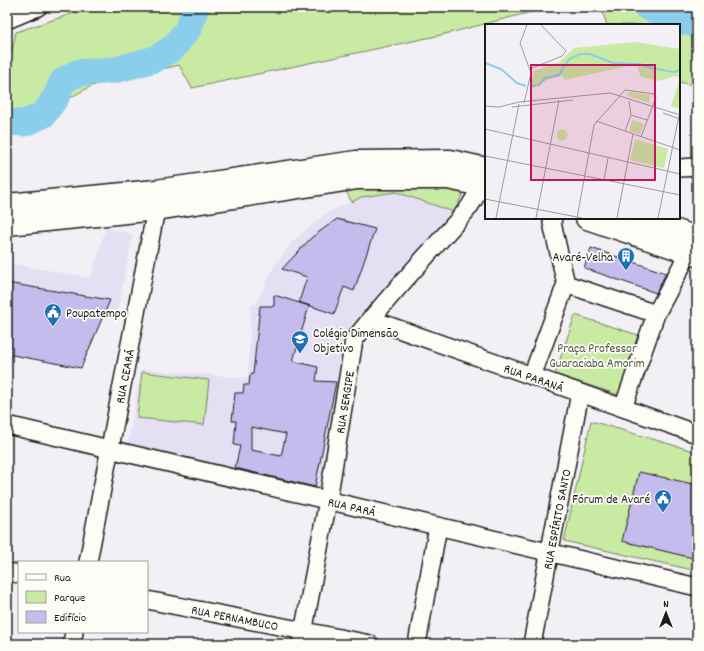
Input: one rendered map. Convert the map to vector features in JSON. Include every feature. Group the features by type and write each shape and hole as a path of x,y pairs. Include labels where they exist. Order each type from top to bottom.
{"main road":[{"path":"7,224 54,210 156,200 315,176 356,162 450,161 485,180"},
{"path":"7,205 54,210"},
{"path":"592,219 695,242"},
{"path":"640,219 695,242"}],"street":[{"path":"7,20 38,7"},
{"path":"680,168 697,167"},
{"name":"RUA SERGIPE","path":"302,637 328,500 354,340 370,319 468,209 485,180"},
{"name":"RUA CEARÁ","path":"88,561 156,200"},
{"path":"532,376 566,284 552,223 553,219"},
{"path":"623,408 656,314 695,242"},
{"path":"566,284 656,314"},
{"name":"RUA PARANÁ","path":"370,319 697,434"},
{"name":"RUA ESPÍRITO SANTO","path":"532,644 580,393"},
{"name":"RUA PARÁ","path":"7,425 697,587"},
{"path":"417,644 438,526"},
{"path":"7,572 18,574"},
{"name":"RUA PERNAMBUCO","path":"148,600 302,637 370,644"},
{"path":"72,644 74,633"}],"shaded area":[{"name":"Colégio Dimensão Objetivo","path":"396,192 454,212 354,340 327,499 127,451 141,369 248,378 251,305 257,303 273,268 294,240 324,215 361,197"},
{"path":"106,228 133,234 117,312 7,291 7,263 91,278"}],"green space":[{"path":"92,7 551,7 441,35 192,88 179,65 91,86 7,133 7,73 16,32"},
{"path":"601,7 697,7 697,86 680,82 680,24 607,24"},
{"path":"344,188 465,189 454,212 396,192 361,197 352,202"},
{"name":"Praça Professor Guaraciaba Amorim","path":"575,315 638,335 619,395 555,374"},
{"path":"142,372 209,380 204,425 137,418"},
{"path":"591,421 697,452 697,571 564,541"}],"building":[{"path":"337,219 375,229 354,291 344,287 334,314 299,302 307,277 282,269 311,238"},
{"name":"Avaré-Velha","path":"591,248 666,273 656,293 584,268"},
{"name":"Poupatempo","path":"7,283 110,300 81,368 7,354"},
{"path":"274,295 309,306 293,361 318,367 316,381 336,382 315,487 235,468 240,446 234,445 236,421 232,421 235,393 243,393 244,385 249,385 250,375 253,374 260,306 274,306","holes":["251,427 286,434 281,456 251,450"]},
{"name":"Fórum de Avaré","path":"639,472 697,485 697,559 622,541"}],"waterway":[{"path":"7,122 25,123 43,115 56,97 63,81 77,73 115,70 155,59 173,48 188,29 196,7"},
{"path":"647,7 674,19 697,24"}],"place":[{"name":"Avaré-Velha","path":"626,271"},
{"name":"Poupatempo","path":"53,327"},
{"name":"Colégio Dimensão Objetivo","path":"300,354"},
{"name":"Fórum de Avaré","path":"663,513"}]}
